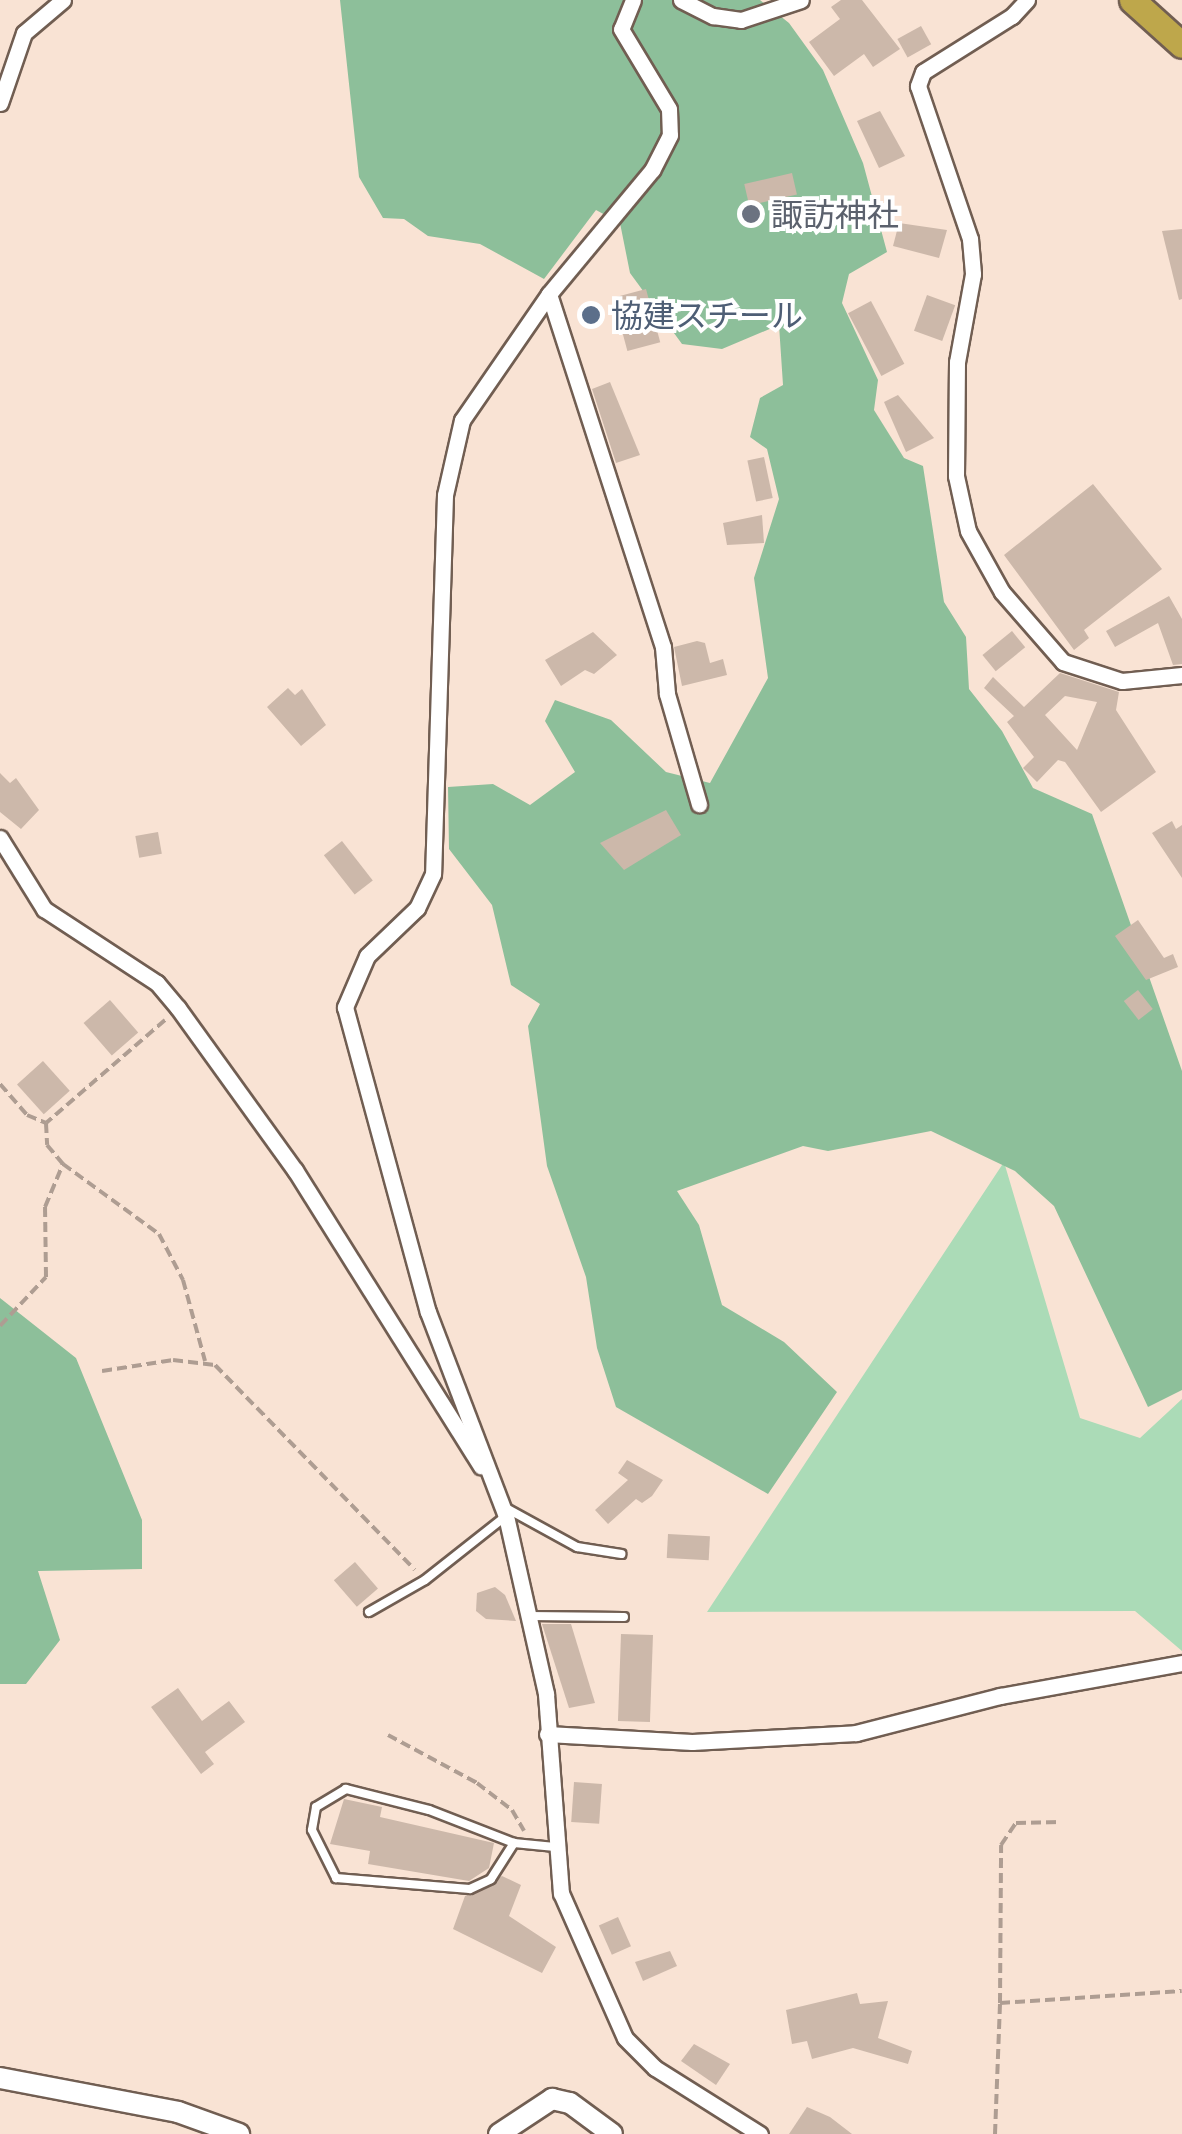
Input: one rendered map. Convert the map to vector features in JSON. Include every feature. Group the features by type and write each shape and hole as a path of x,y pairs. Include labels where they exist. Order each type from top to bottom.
{"highway":[{"path":"1132,0 1182,44"}],"street":[{"path":"0,103 24,33 63,0"},
{"path":"633,0 620,29 669,109 670,135 652,170 548,294 462,420 449,459 433,874 417,908 357,972 345,1007 428,1312 503,1510 548,1734 561,1894 625,2038 655,2068 760,2134"},
{"path":"681,0 713,16 741,20 801,0"},
{"path":"1026,0 1012,16 922,72 918,86 972,257 956,362 956,476 968,532 1002,592 1063,662 1122,681 1182,676"},
{"path":"548,294 662,647 667,694 699,804"},
{"path":"0,838 44,909 157,983 178,1008 295,1170 492,1481"},
{"path":"548,1734 732,1742 856,1733 1000,1696 1182,1663"},
{"path":"0,2078 239,2134"},
{"path":"499,2134 552,2099 612,2134"}],"lane":[{"path":"369,1612 425,1580 503,1510 577,1547 621,1554"},
{"path":"527,1616 624,1617"},
{"path":"514,1843 491,1878 470,1889 336,1878 312,1830 316,1807 346,1789 429,1810 514,1843 555,1848"}],"path":[{"path":"46,1123 178,1008"},
{"path":"0,1084 27,1115 46,1123"},
{"path":"46,1123 47,1145 62,1164 159,1234 184,1280 205,1361"},
{"path":"0,1326 46,1278 45,1207 62,1164"},
{"path":"102,1371 205,1361 227,1373 324,1482 425,1580"},
{"path":"388,1735 435,1756 512,1810 528,1845"},
{"path":"995,2134 1000,1845 1016,1823 1061,1822"},
{"path":"1000,2002 1182,1992"}],"green space":[{"path":"340,0 760,0 789,23 823,70 863,163 887,252 849,274 842,303 878,380 874,410 904,458 923,466 944,602 966,637 969,689 1002,731 1033,788 1092,814 1182,1071 1182,1390 1148,1407 1054,1206 1015,1171 931,1131 828,1151 803,1146 677,1191 699,1225 722,1305 784,1342 837,1392 768,1494 616,1407 597,1348 586,1277 547,1166 528,1026 540,1004 511,985 492,905 449,849 448,787 493,784 530,805 575,772 545,721 555,700 611,720 666,772 710,783 768,678 754,578 779,499 767,449 750,437 760,398 783,385 779,325 722,349 682,344 630,273 620,223 596,210 544,279 480,244 428,236 404,219 383,218 359,177"},
{"path":"1004,1162 1080,1418 1140,1438 1182,1399 1182,1651 1135,1611 707,1612"},
{"path":"0,1298 76,1358 142,1520 142,1569 38,1571 60,1640 26,1684 0,1684"}],"building":[{"path":"841,0 862,0 900,49 873,67 864,54 834,76 809,42 840,19 831,7"},
{"path":"921,26 931,44 908,57 897,39"},
{"path":"880,111 905,156 879,168 857,121"},
{"path":"792,173 797,194 749,205 744,184"},
{"path":"899,223 947,230 939,258 893,246"},
{"path":"1182,229 1182,299 1179,300 1162,231"},
{"path":"646,289 660,342 627,351 613,298"},
{"path":"927,295 955,305 942,341 914,331"},
{"path":"871,301 904,364 881,376 848,313"},
{"path":"610,382 640,455 616,463 592,389"},
{"path":"898,395 934,438 906,452 884,402"},
{"path":"764,457 773,498 756,502 747,461"},
{"path":"1093,484 1162,569 1084,630 1089,638 1074,650 1004,555"},
{"path":"762,515 764,543 727,545 723,523"},
{"path":"1169,596 1182,619 1182,664 1173,665 1158,623 1115,647 1106,631"},
{"path":"1012,631 1025,647 996,671 982,655"},
{"path":"593,632 617,655 594,674 585,670 561,686 545,660"},
{"path":"697,641 705,643 710,663 723,659 727,675 682,686 674,647"},
{"path":"1060,673 1119,692 1116,710 1156,772 1101,812 1065,762 1058,760 1037,782 1023,768 1034,757 1007,722 1014,716 984,688 993,677 1024,707","holes":["1065,696 1097,702 1077,750 1045,715"]},
{"path":"288,688 295,695 302,689 326,725 301,746 267,707"},
{"path":"0,773 10,783 16,778 39,810 21,829 0,812"},
{"path":"666,810 681,835 624,870 600,843"},
{"path":"1172,821 1176,829 1182,825 1182,878 1152,833"},
{"path":"158,832 162,854 139,858 135,836"},
{"path":"342,841 373,880 355,895 324,855"},
{"path":"1138,920 1164,958 1173,954 1178,967 1146,980 1115,936"},
{"path":"1138,990 1153,1009 1139,1020 1124,1001"},
{"path":"110,1000 138,1032 112,1055 84,1023"},
{"path":"43,1061 70,1091 44,1114 17,1084"},
{"path":"627,1460 663,1480 652,1496 642,1503 636,1499 608,1524 595,1510 628,1480 618,1473"},
{"path":"668,1534 710,1536 709,1560 667,1558"},
{"path":"355,1562 378,1588 357,1607 334,1580"},
{"path":"495,1587 505,1595 516,1621 486,1619 476,1611 477,1593"},
{"path":"542,1624 571,1624 595,1703 569,1708"},
{"path":"621,1634 653,1635 650,1722 618,1721"},
{"path":"178,1688 202,1721 229,1701 245,1722 205,1752 214,1764 201,1774 151,1707"},
{"path":"574,1782 602,1784 599,1824 571,1822"},
{"path":"344,1799 382,1807 380,1817 494,1843 489,1868 469,1881 368,1864 370,1851 330,1844"},
{"path":"502,1876 521,1885 509,1916 556,1947 542,1973 453,1929 465,1896"},
{"path":"618,1917 631,1946 612,1955 599,1926"},
{"path":"670,1951 677,1966 643,1981 635,1962"},
{"path":"857,1993 860,2004 888,2001 878,2038 912,2051 908,2064 853,2048 812,2059 807,2041 792,2044 786,2010"},
{"path":"694,2044 730,2064 716,2085 681,2061"},
{"path":"807,2107 830,2117 852,2134 789,2134"}],"place":[{"name":"諏訪神社","path":"751,214"},
{"name":"協建スチール","path":"591,315"}]}
